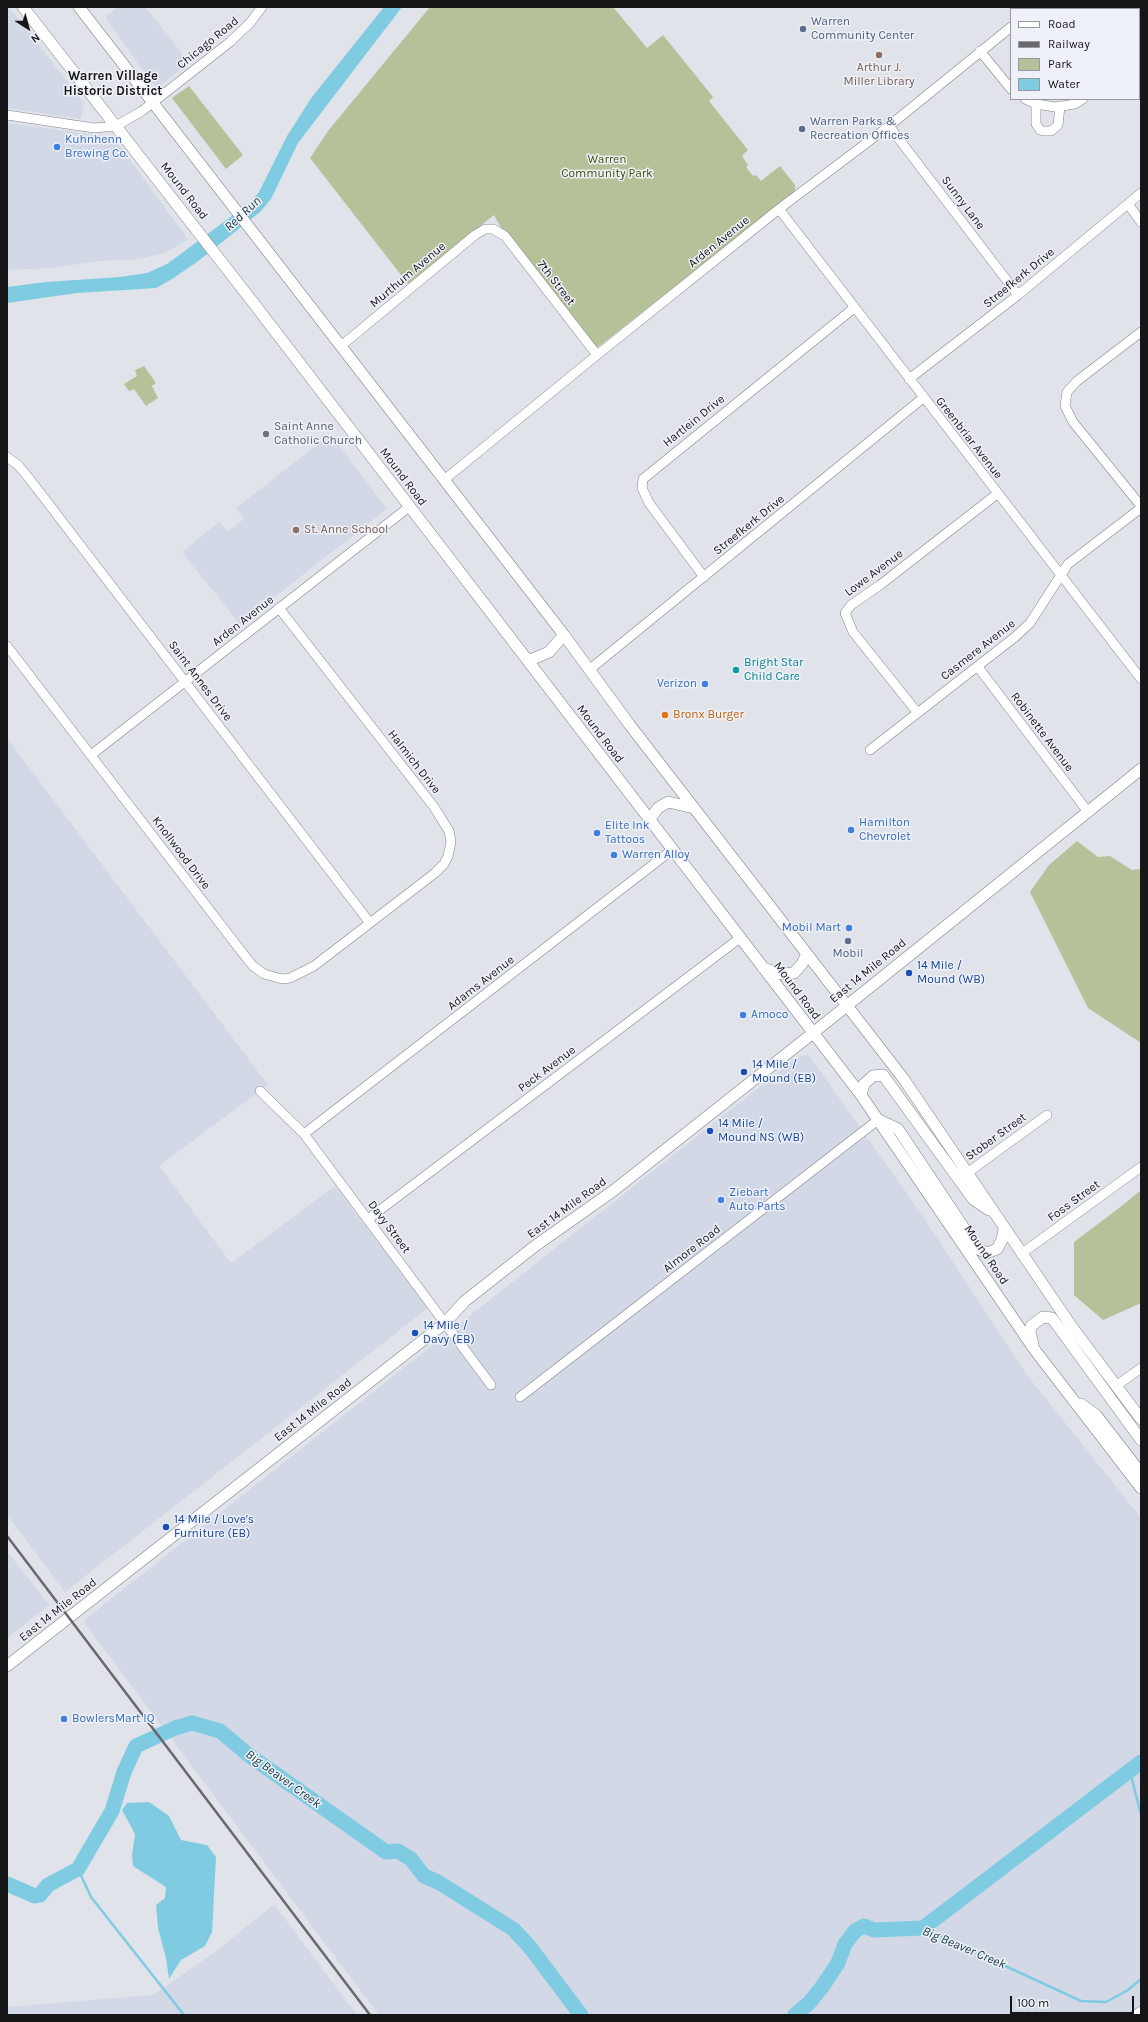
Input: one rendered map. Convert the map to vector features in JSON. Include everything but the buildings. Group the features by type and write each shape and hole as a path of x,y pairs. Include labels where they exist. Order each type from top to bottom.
{"main road":[{"name":"Mound Road","path":"23,7 201,235 861,1095 1034,1349 1141,1488"},
{"path":"78,7 236,209 564,635 694,808 907,1084 963,1176"},
{"path":"528,661 549,652 564,635"},
{"name":"East 14 Mile Road","path":"7,1666 445,1323 465,1301 535,1246 612,1191 813,1033 1141,769"},
{"path":"650,820 658,808 668,802 694,808"},
{"path":"763,968 782,974 794,973 802,964 807,954"},
{"path":"861,1095 864,1084 874,1076 883,1075 994,1214 1021,1254 1141,1419"},
{"path":"878,1120 898,1129 978,1249 987,1253 997,1249 1002,1240 1004,1229"},
{"path":"1034,1349 1030,1332 1031,1326 1043,1317 1052,1318 1141,1440"},
{"path":"1070,1395 1096,1415 1141,1473"}],"street":[{"name":"Chicago Road","path":"7,115 94,128 116,126 135,116 241,34 262,7"},
{"name":"Arden Avenue","path":"444,480 779,209 890,126 1010,28"},
{"path":"980,51 1010,88"},
{"path":"1028,100 1036,104 1060,107 1075,104 1081,100"},
{"path":"1036,104 1036,124 1040,130 1044,131 1051,131 1058,125 1060,107"},
{"name":"Sunny Lane","path":"890,126 1018,295"},
{"name":"Streefkerk Drive","path":"909,379 1018,295 1141,193"},
{"path":"1128,204 1141,222"},
{"name":"Greenbriar Avenue","path":"779,209 1141,679"},
{"name":"Murthum Avenue","path":"341,346 475,235 485,229 493,229"},
{"name":"7th Street","path":"493,229 505,236 597,355"},
{"name":"Hartlein Drive","path":"704,577 649,503 642,488 643,478 854,308"},
{"name":"Casmere Avenue","path":"870,750 917,712 1016,638 1030,623 1068,564 1141,507 1073,422 1065,406 1067,392 1077,381 1141,332"},
{"name":"Streefkerk Drive","path":"589,670 924,398"},
{"name":"Saint Annes Drive","path":"7,457 18,465 28,477 370,924"},
{"name":"Lowe Avenue","path":"917,712 853,632 845,613 851,605 997,494"},
{"name":"Arden Avenue","path":"91,755 409,506"},
{"name":"Halmich Drive","path":"279,608 434,807 449,831 450,849 444,864 435,873 370,924"},
{"name":"Knollwood Drive","path":"7,646 253,966 264,974 282,979 300,974 370,924"},
{"name":"Robinette Avenue","path":"978,667 1088,812"},
{"name":"Adams Avenue","path":"304,1134 672,850"},
{"name":"Peck Avenue","path":"368,1219 740,938"},
{"name":"Davy Street","path":"260,1091 304,1134 491,1385"},
{"name":"Stober Street","path":"963,1176 1047,1115"},
{"name":"Almore Road","path":"520,1397 878,1120"},
{"name":"Foss Street","path":"1021,1254 1141,1167"},
{"path":"1116,1386 1141,1368"},
{"path":"1135,2015 1141,2011"}],"shaded area":[{"path":"7,7 9,7 84,103 81,119 7,108"},
{"path":"118,7 145,7 189,62 160,86 153,85 105,17"},
{"path":"7,123 103,136 118,143 188,240 165,253 133,260 99,261 53,268 7,270"},
{"name":"St. Anne School","path":"331,434 387,509 240,624 182,552 219,522 228,531 244,519 236,508"},
{"path":"7,738 268,1085 159,1166 231,1263 335,1186 428,1308 65,1592 7,1515"},
{"path":"808,1054 918,1209 1027,1375 1141,1518 1141,2015 379,2015 83,1621 795,1059"},
{"path":"7,1551 49,1605 7,1638"},
{"path":"274,1904 357,2015 7,2015 7,2006 153,1995 219,1949"}],"green space":[{"name":"Warren Community Park","path":"430,7 613,7 647,48 663,35 713,97 709,101 748,150 742,156 748,165 746,167 753,176 756,175 761,181 780,166 795,185 795,190 598,347 595,346 504,233 494,215 408,284 310,158 328,131"},
{"path":"189,86 243,155 226,169 172,98"},
{"path":"144,366 156,383 152,386 158,398 146,406 134,389 129,391 124,384 137,376 135,370"},
{"path":"1077,841 1098,857 1110,856 1132,870 1141,869 1141,1043 1088,1008 1030,892 1049,865"},
{"path":"1141,1190 1141,1303 1103,1320 1074,1295 1074,1242"}],"water":[{"name":"Red Run","path":"384,7 402,7 298,143 271,199 260,212 197,262 156,288 77,293 7,303 7,287 46,282 120,277 147,273 167,264 251,202 259,192 287,136 312,97"},
{"path":"149,1802 169,1816 181,1840 207,1845 216,1857 212,1932 205,1946 181,1960 169,1979 166,1958 158,1928 156,1905 165,1898 166,1887 133,1866 132,1855 135,1834 122,1810 127,1803"}],"waterway":[{"name":"Big Beaver Creek","path":"7,1884 35,1896 40,1895 48,1885 78,1869 112,1811 124,1772 136,1746 175,1728 192,1723 220,1731 250,1756 386,1852 398,1851 411,1859 424,1876 438,1882 513,1929 529,1946 581,2015"},
{"path":"795,2015 809,2003 822,1987 838,1963 845,1944 855,1931 864,1926 874,1930 923,1928 1141,1762"},
{"name":"Big Beaver Creek","path":"1130,1771 1141,1815"},
{"path":"78,1869 91,1897 184,2015"},
{"name":"Big Beaver Creek","path":"923,1928 1081,2001 1106,2002 1128,1990 1141,1979"}],"railway":[{"path":"7,1536 370,2015"}],"place":[{"name":"Warren Community Center","path":"803,29"},
{"name":"Arthur J. Miller Library","path":"879,55"},
{"name":"Warren Parks & Recreation Offices","path":"802,129"},
{"name":"Kuhnhenn Brewing Co.","path":"57,147"},
{"name":"Saint Anne Catholic Church","path":"266,434"},
{"name":"St. Anne School","path":"296,530"},
{"name":"Bright Star Child Care","path":"736,670"},
{"name":"Verizon","path":"705,684"},
{"name":"Bronx Burger","path":"665,715"},
{"name":"Hamilton Chevrolet","path":"851,830"},
{"name":"Elite Ink Tattoos","path":"597,833"},
{"name":"Warren Alloy","path":"614,855"},
{"name":"Mobil Mart","path":"849,928"},
{"name":"Mobil","path":"848,941"},
{"name":"14 Mile / Mound (WB)","path":"909,973"},
{"name":"Amoco","path":"743,1015"},
{"name":"14 Mile / Mound (EB)","path":"744,1072"},
{"name":"14 Mile / Mound NS (WB)","path":"710,1131"},
{"name":"Ziebart Auto Parts","path":"721,1200"},
{"name":"14 Mile / Davy (EB)","path":"415,1333"},
{"name":"14 Mile / Love's Furniture (EB)","path":"166,1527"},
{"name":"BowlersMart IQ","path":"64,1719"}],"district":[{"name":"Warren Village Historic District","path":"113,84"}]}
